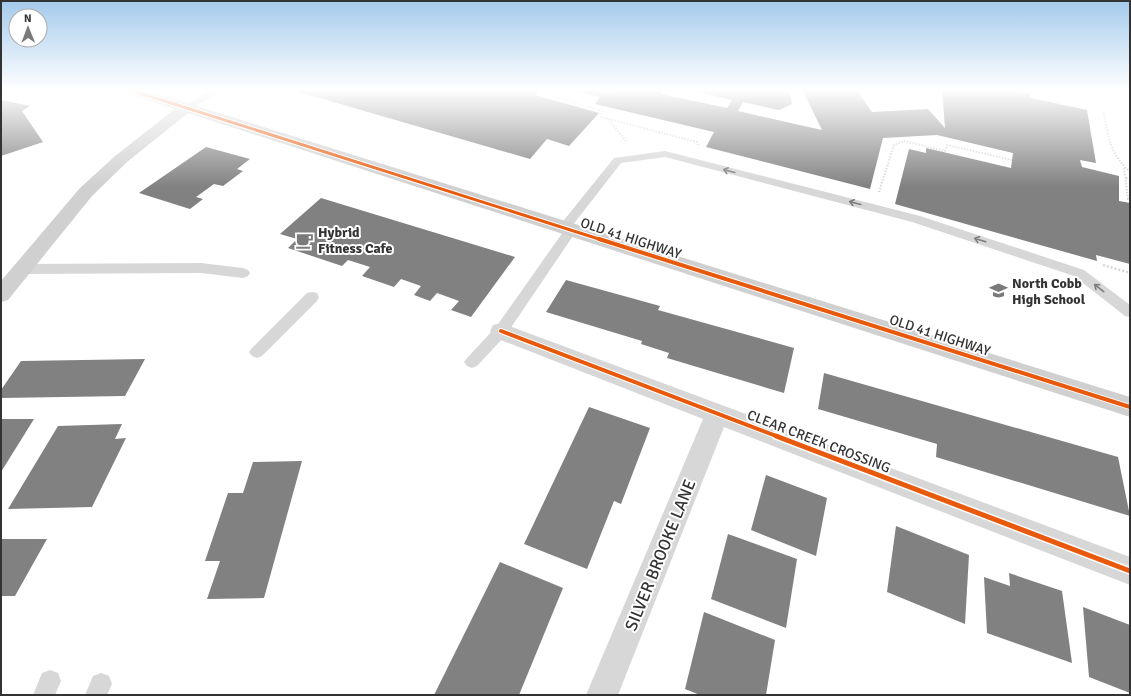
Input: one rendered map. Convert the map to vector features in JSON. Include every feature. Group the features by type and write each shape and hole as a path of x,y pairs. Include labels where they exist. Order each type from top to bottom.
{"main road":[{"path":"1,294 64,216 107,170 167,121"},
{"name":"OLD 41 HIGHWAY","path":"228,121 1130,407"}],"street":[{"name":"CLEAR CREEK CROSSING","path":"501,331 1130,571"},
{"name":"SILVER BROOKE LANE","path":"602,695 717,414"}],"lane":[{"path":"472,362 501,331 567,229 607,172 618,160 665,154 916,219 1079,273 1130,312"},
{"path":"21,269 201,268 243,273"},
{"path":"257,352 312,297"}],"path":[{"path":"610,121 640,157"},
{"path":"618,121 697,142 699,147"},
{"path":"1106,121 1110,147 1118,161 1130,172"},
{"path":"873,208 894,145 904,141 945,151 947,145 1012,160"},
{"path":"1124,167 1130,199"},
{"path":"1125,171 1130,172"},
{"path":"1125,175 1130,176"},
{"path":"1126,178 1130,179"},
{"path":"1126,182 1130,183"}],"building":[{"path":"1,121 29,121 43,142 1,156"},
{"path":"401,121 591,121 569,146 547,139 530,159"},
{"path":"669,121 784,121 822,130 818,121 939,121 945,128 944,121 1089,121 1096,163 1080,160 1082,167 1119,176 1119,201 1130,203 1130,264 1096,255 1097,261 895,204 909,149 926,153 926,148 1011,168 1013,153 937,135 883,138 870,189 706,147 714,132"},
{"path":"206,147 250,159 237,169 243,171 223,186 214,184 196,197 203,199 190,209 139,193"},
{"path":"321,198 515,257 471,317 451,310 459,301 437,293 430,301 414,295 421,286 401,279 394,287 362,276 370,267 348,260 342,266 288,248 297,239 280,234"},
{"path":"566,280 660,306 658,310 794,348 784,393 667,358 669,353 641,344 642,341 546,312"},
{"path":"145,359 125,396 1,398 1,390 21,361"},
{"path":"824,373 1118,457 1130,516 936,457 937,444 818,409"},
{"path":"589,407 650,428 621,504 614,501 587,569 524,544"},
{"path":"1,419 34,419 1,472"},
{"path":"122,424 115,439 126,438 92,507 8,509 58,426"},
{"path":"302,461 264,598 207,599 220,561 205,561 228,493 243,493 253,462"},
{"path":"766,475 827,498 816,556 751,530"},
{"path":"896,526 969,555 965,624 887,592"},
{"path":"728,534 797,559 786,628 711,599"},
{"path":"1,539 47,539 15,596 1,596"},
{"path":"500,562 563,588 519,695 434,695"},
{"path":"1009,573 1062,591 1072,663 987,633 984,577 1010,586"},
{"path":"1083,607 1130,625 1130,693 1089,677"},
{"path":"704,612 775,640 766,695 700,695 685,689"}],"cycle path":[{"path":"229,121 1130,407"},
{"path":"501,331 1130,571"}],"place":[{"name":"Hybrid Fitness Cafe","path":"305,240"},
{"name":"North Cobb High School","path":"999,291"}]}
